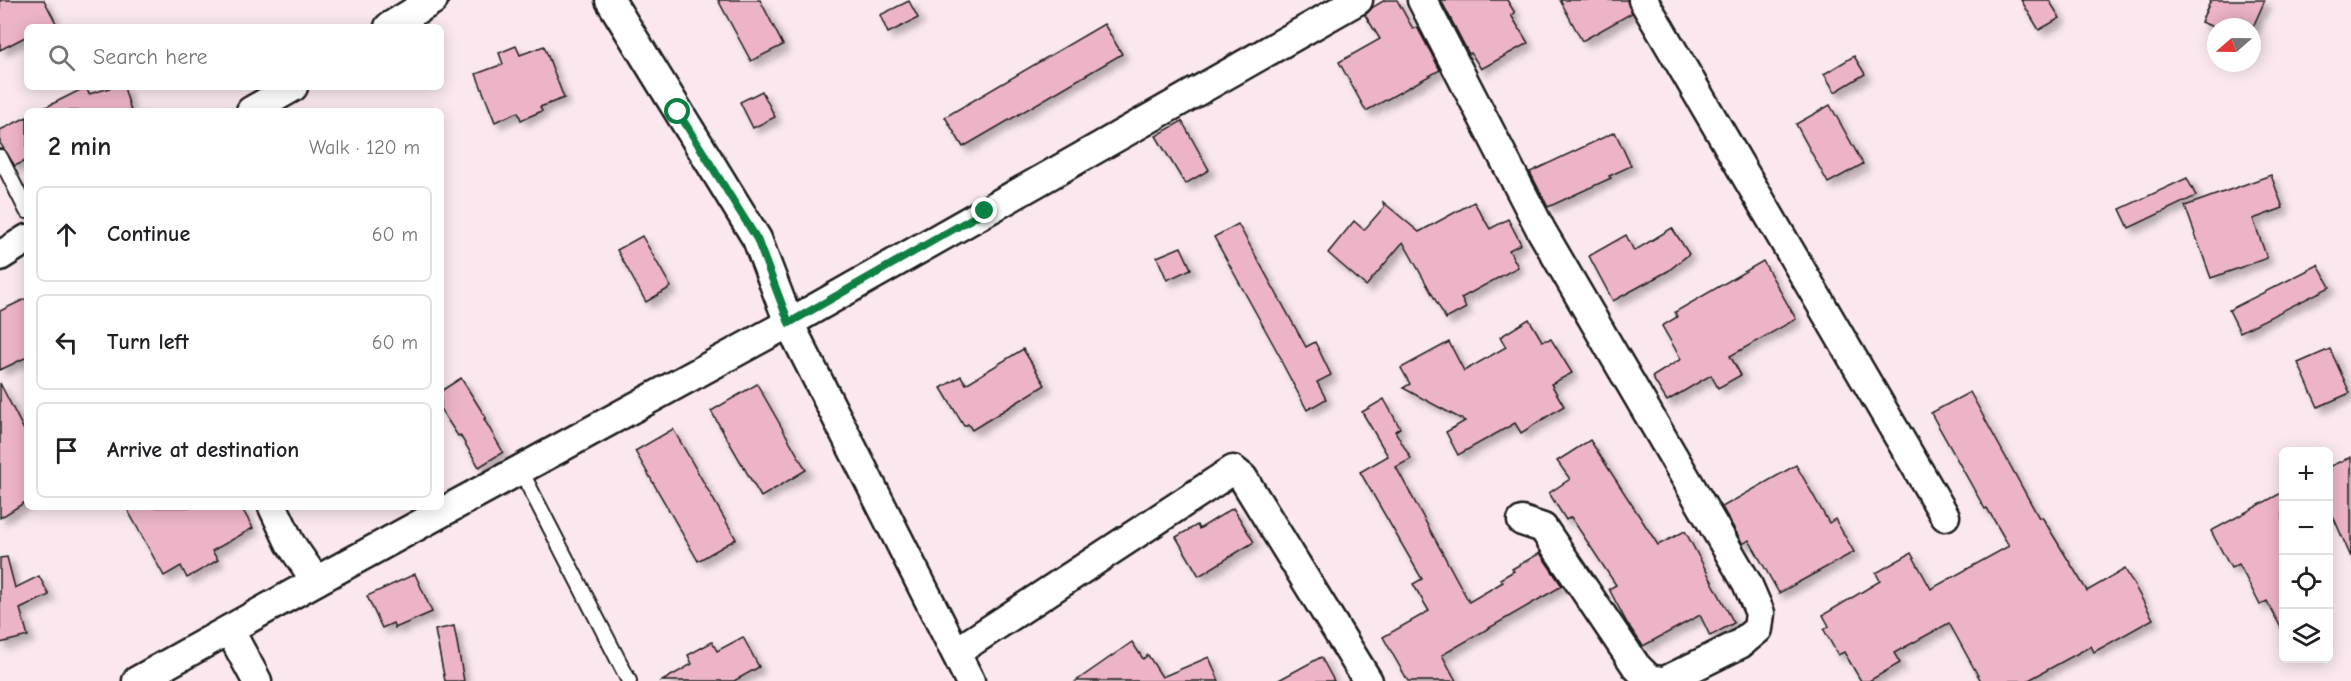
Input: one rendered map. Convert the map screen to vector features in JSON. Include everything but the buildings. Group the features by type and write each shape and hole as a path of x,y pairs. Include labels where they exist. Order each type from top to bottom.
{"street":[{"path":"394,24 433,0"},
{"path":"610,0 757,239 789,323 970,681"},
{"path":"137,681 789,323 1358,0"},
{"path":"1422,0 1541,230 1747,583 1760,614 1758,629 1740,644 1663,681 1649,679 1636,666 1543,528 1522,521"},
{"path":"1643,0 1945,516"},
{"path":"256,108 288,90"},
{"path":"0,256 24,241"},
{"path":"956,652 1233,470 1243,478 1368,681"},
{"path":"274,510 290,543 316,581"},
{"path":"230,631 257,681"}],"lane":[{"path":"0,157 24,205"},
{"path":"521,471 586,602 629,681"}],"route":[{"path":"678,112 757,239 789,323 985,211"}]}
